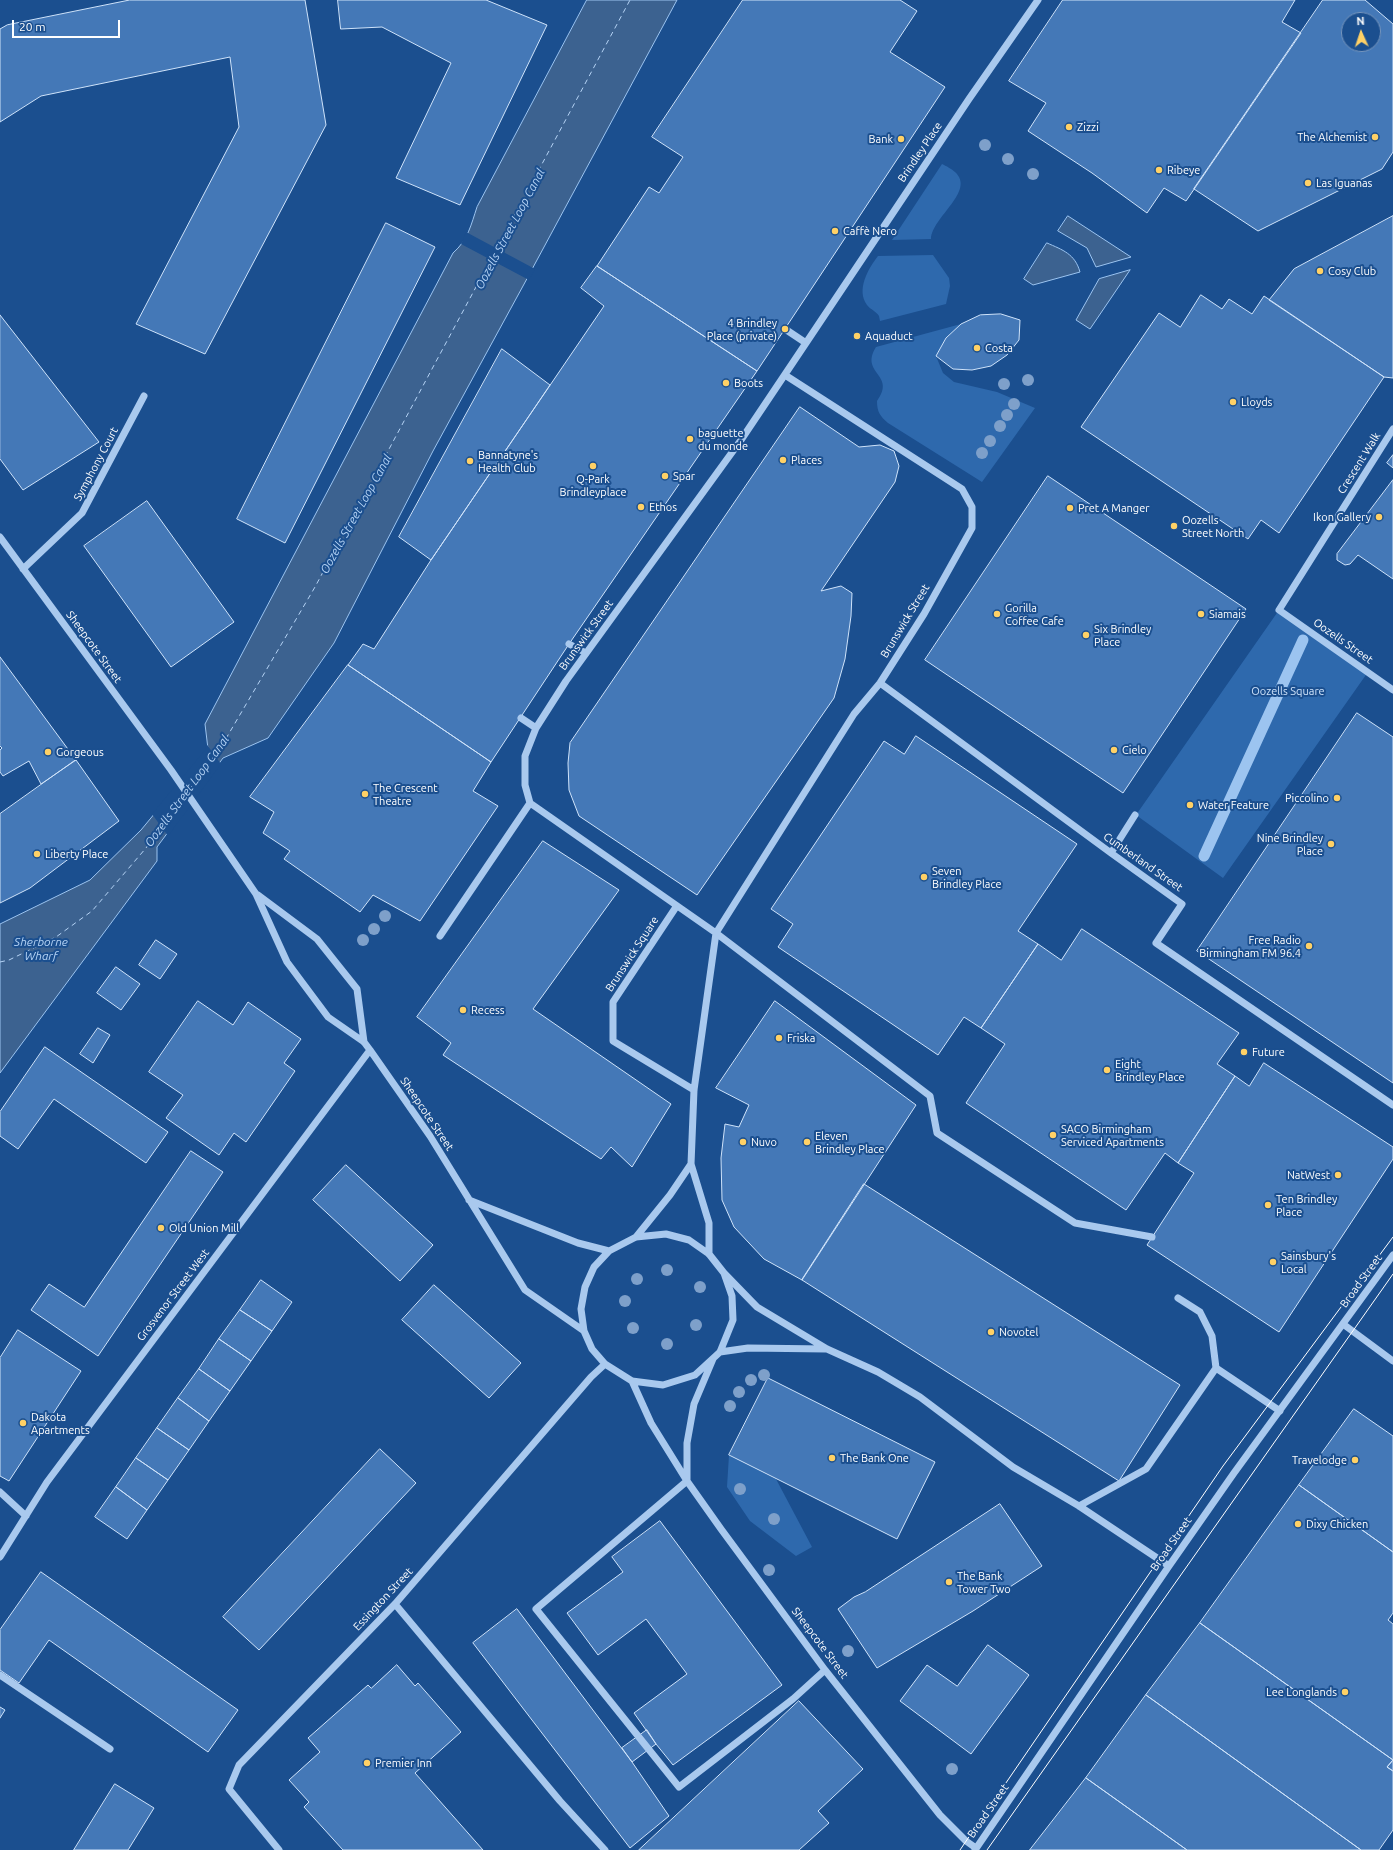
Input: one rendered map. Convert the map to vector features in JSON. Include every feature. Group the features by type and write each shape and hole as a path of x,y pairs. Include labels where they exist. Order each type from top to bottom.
{"street":[{"name":"Brindley Place","path":"823,318 969,99 1038,0"},
{"name":"Brunswick Street","path":"530,803 525,785 525,756 536,728 586,653 736,446 823,318"},
{"path":"785,329 806,343"},
{"name":"Brunswick Street","path":"716,933 854,714 880,683 924,614 972,528 972,507 962,489 785,375"},
{"name":"Symphony Court","path":"23,569 82,513 144,396"},
{"name":"Crescent Walk","path":"1279,610 1393,429"},
{"name":"Sheepcote Street","path":"0,537 171,770 256,894 287,962 328,1017 364,1042 430,1136 525,1290 584,1331"},
{"name":"Oozells Street","path":"1279,610 1393,690"},
{"path":"569,644 586,653"},
{"name":"Cumberland Street","path":"880,683 1182,904 1156,943 1393,1105"},
{"path":"521,718 536,728"},
{"path":"440,936 530,803 676,907 716,933 930,1096 937,1133 1075,1223 1152,1237"},
{"path":"1111,853 1136,815"},
{"name":"Sheepcote Street","path":"256,894 316,939 357,989 364,1042"},
{"name":"Brunswick Square","path":"676,907 613,1002 613,1041 694,1090"},
{"path":"709,1254 709,1223 691,1164 694,1090 716,933"},
{"name":"Grosvenor Street West","path":"0,1557 52,1476 370,1050"},
{"path":"636,1237 670,1195 691,1164"},
{"path":"469,1200 578,1243 609,1251"},
{"path":"724,1273 732,1296 732,1320 720,1352 695,1375 663,1385 632,1381 605,1364 592,1349 584,1331 581,1309 584,1287 594,1267 609,1251 636,1237 666,1234 689,1240 709,1254 724,1273 757,1306 827,1349 878,1372 920,1396 1013,1467 1079,1506 1169,1566"},
{"name":"Broad Street","path":"975,1849 1169,1566 1393,1255"},
{"path":"1079,1506 1146,1469 1216,1368 1212,1336 1200,1312 1178,1298"},
{"path":"1343,1324 1393,1361"},
{"path":"720,1352 748,1348 827,1349"},
{"path":"714,1357 694,1404 687,1443 687,1481 536,1609 679,1788 793,1699 825,1670"},
{"name":"Essington Street","path":"279,1850 229,1789 239,1766 395,1604 591,1377 605,1364"},
{"path":"1216,1368 1280,1411"},
{"name":"Sheepcote Street","path":"632,1381 651,1423 687,1481 721,1529 825,1670 940,1815 966,1842 975,1849"},
{"path":"0,1492 26,1516"},
{"path":"395,1604 560,1801 605,1850"},
{"path":"0,1675 110,1749"}],"green space":[{"path":"942,164 955,172 960,179 960,187 957,196 938,222 931,239 892,240"},
{"path":"933,255 949,278 950,286 946,304 880,321 878,314 867,305 863,293 863,286 867,273 878,256"},
{"path":"961,324 946,338 936,356 943,373 954,382 997,392 1035,408 982,482 888,423 880,414 877,405 883,385 872,363 872,356 876,347"},
{"name":"Oozells Square","path":"1279,610 1368,672 1223,878 1136,815"},
{"path":"729,1455 776,1479 812,1547 796,1556 750,1521 727,1487"}],"water":[{"path":"587,0 677,0 433,451 334,643 268,738 223,758 157,847 157,861 0,1073 0,924 90,880 141,830 208,749 205,724 453,253 466,237 477,207"},
{"path":"1068,216 1131,257 1096,267 1087,248 1058,231"},
{"path":"1047,243 1068,253 1075,261 1080,272 1033,285 1024,279"},
{"path":"1130,270 1090,329 1076,320 1099,279"}],"pier":[{"path":"466,232 535,269 529,280 461,244"},
{"path":"205,742 221,764 168,836 152,814 206,749"}],"building":[{"path":"130,0 305,0 326,125 205,354 136,324 239,127 230,57 41,96 0,122 0,29 7,25"},
{"path":"338,0 486,0 547,25 460,205 396,178 451,63 382,27 341,29"},
{"path":"743,0 900,0 917,11 890,52 945,87 757,371 597,266 649,187 659,193 683,157 652,137"},
{"path":"1063,0 1295,0 1282,22 1301,33 1186,201 1164,188 1147,213 1092,173 1028,131 1046,103 1009,81"},
{"path":"1323,0 1365,0 1379,12 1341,12 1341,52 1381,52 1381,14 1393,24 1393,152 1382,169 1258,231 1194,189"},
{"path":"1393,216 1393,378 1384,377 1269,300 1294,269"},
{"path":"386,223 435,247 285,543 237,519"},
{"name":"Q-Park Brindleyplace","path":"597,266 757,371 569,644 491,762 348,665 363,644 374,649 431,560 604,306 581,288"},
{"path":"1201,295 1222,309 1229,299 1252,314 1264,296 1384,377 1279,533 1261,520 1248,539 1081,427 1159,313 1180,327"},
{"name":"Costa","path":"1001,314 1020,320 1019,340 1007,355 991,366 972,370 953,369 936,356 946,338 961,324 980,315"},
{"path":"0,315 99,442 23,490 0,459"},
{"name":"Bannatyne's Health Club","path":"502,349 550,385 431,560 399,537"},
{"path":"800,407 859,447 880,445 894,451 899,466 895,482 821,591 841,586 852,593 851,616 845,659 834,698 697,895 579,816 569,790 568,763 570,743"},
{"path":"1393,455 1393,468 1387,463"},
{"name":"Six Brindley Place","path":"1048,476 1246,609 1123,793 925,660"},
{"name":"Ikon Gallery","path":"1393,480 1393,579 1358,555 1350,564 1345,565 1337,560 1337,554"},
{"path":"147,501 234,622 171,667 84,546"},
{"path":"0,657 76,760 41,784 29,761 3,776 0,772 0,750 2,748 0,746"},
{"name":"The Crescent Theatre","path":"348,665 491,762 473,791 498,806 420,921 373,895 360,912 284,859 290,851 263,833 274,812 250,797"},
{"name":"Nine Brindley Place","path":"1357,713 1393,737 1393,1083 1197,951"},
{"name":"Seven Brindley Place","path":"916,736 1077,844 1018,931 1038,944 981,1028 964,1017 938,1055 778,947 793,924 771,909 884,741 904,754"},
{"name":"Liberty Place","path":"76,760 119,821 30,888 0,903 0,814"},
{"path":"543,841 619,890 533,1009 671,1104 632,1167 611,1147 601,1159 443,1055 451,1043 417,1017"},
{"name":"Eight Brindley Place","path":"1082,929 1239,1033 1217,1064 1235,1076 1178,1163 1165,1153 1126,1210 966,1103 1005,1044 981,1028 1038,944 1061,960"},
{"path":"156,940 177,954 160,979 139,965"},
{"path":"116,967 140,984 121,1010 97,993"},
{"path":"198,1001 233,1025 248,1002 301,1039 284,1063 295,1071 246,1142 234,1133 219,1155 166,1118 183,1095 149,1072"},
{"name":"Eleven Brindley Place","path":"775,1001 916,1105 802,1280 764,1259 734,1227 722,1200 721,1158 725,1124 739,1127 749,1105 716,1088"},
{"path":"98,1028 110,1035 93,1063 80,1054"},
{"path":"45,1047 168,1132 146,1163 54,1099 18,1149 0,1136 0,1112"},
{"name":"Ten Brindley Place","path":"1264,1063 1393,1147 1393,1159 1279,1332 1147,1245 1194,1173 1178,1163 1235,1076 1249,1086"},
{"name":"Old Union Mill","path":"191,1151 223,1172 98,1356 31,1310 49,1284 84,1307"},
{"path":"346,1165 433,1245 400,1281 313,1200"},
{"name":"Novotel","path":"864,1184 1180,1385 1119,1481 802,1280"},
{"path":"261,1280 292,1302 272,1331 240,1310"},
{"path":"434,1285 521,1363 489,1398 402,1320"},
{"path":"240,1310 272,1331 251,1361 219,1339"},
{"name":"Dakota Apartments","path":"18,1330 81,1371 9,1481 0,1476 0,1358"},
{"path":"219,1339 251,1361 230,1391 199,1369"},
{"path":"199,1369 230,1391 209,1421 178,1398"},
{"name":"The Bank One","path":"768,1378 935,1462 897,1539 729,1455"},
{"path":"178,1398 209,1421 189,1450 157,1428"},
{"name":"Travelodge","path":"1354,1409 1393,1436 1393,1552 1299,1485"},
{"path":"157,1428 189,1450 168,1480 136,1458"},
{"path":"380,1449 416,1483 259,1650 223,1617"},
{"path":"136,1458 168,1480 147,1510 116,1487"},
{"name":"Lee Longlands","path":"1299,1485 1393,1552 1393,1613 1388,1620 1393,1624 1393,1760 1200,1623"},
{"path":"116,1487 147,1510 127,1539 95,1517"},
{"name":"The Bank Tower Two","path":"1000,1504 1042,1566 973,1611 877,1668 838,1609 854,1597 865,1592"},
{"path":"660,1521 782,1685 673,1765 634,1713 687,1674 646,1619 598,1655 567,1613 623,1572 612,1557"},
{"path":"41,1572 238,1710 208,1752 49,1640 19,1683 0,1670 0,1630"},
{"path":"517,1609 632,1762 669,1816 630,1848 473,1643"},
{"path":"1200,1623 1393,1760 1387,1767 1393,1771 1393,1830 1379,1850 1361,1850 1146,1695"},
{"path":"988,1645 1029,1675 971,1754 900,1701 927,1665 957,1686"},
{"name":"Premier Inn","path":"397,1665 415,1686 418,1683 461,1732 415,1773 483,1850 343,1850 304,1807 309,1802 289,1780 320,1752 308,1738 368,1685 371,1688"},
{"path":"1146,1695 1361,1850 1187,1850 1086,1778"},
{"path":"799,1701 863,1769 818,1811 829,1823 799,1850 639,1850"},
{"path":"0,1707 5,1710 0,1718"},
{"path":"647,1730 656,1744 632,1762 622,1748"},
{"path":"1393,1760 1393,1771 1387,1767"},
{"path":"1086,1778 1187,1850 1030,1850"},
{"path":"115,1784 154,1808 128,1850 74,1850"}],"waterway":[{"path":"1204,856 1303,640"}],"ferry route":[{"path":"189,790 221,747 315,587 630,0"},
{"path":"0,962 9,960 56,937 92,911 146,848 185,796"}],"tram line":[{"path":"960,1850 1223,1466 1393,1237"},
{"path":"987,1850 1393,1274"}],"place":[{"name":"Zizzi","path":"1069,127"},
{"name":"The Alchemist","path":"1375,137"},
{"name":"Bank","path":"901,139"},
{"name":"Ribeye","path":"1159,170"},
{"name":"Las Iguanas","path":"1308,183"},
{"name":"Caffè Nero","path":"835,231"},
{"name":"Cosy Club","path":"1320,271"},
{"name":"4 Brindley Place (private)","path":"785,329"},
{"name":"Aquaduct","path":"857,336"},
{"name":"Costa","path":"977,348"},
{"name":"Boots","path":"726,383"},
{"name":"Lloyds","path":"1233,402"},
{"name":"baguette du monde","path":"690,439"},
{"name":"Places","path":"783,460"},
{"name":"Bannatyne's Health Club","path":"470,461"},
{"name":"Q-Park Brindleyplace","path":"593,466"},
{"name":"Spar","path":"665,476"},
{"name":"Ethos","path":"641,507"},
{"name":"Pret A Manger","path":"1070,508"},
{"name":"Ikon Gallery","path":"1379,517"},
{"name":"Oozells Street North","path":"1174,526"},
{"name":"Gorilla Coffee Cafe","path":"997,614"},
{"name":"Siamais","path":"1201,614"},
{"name":"Six Brindley Place","path":"1086,635"},
{"name":"Cielo","path":"1114,750"},
{"name":"Gorgeous","path":"48,752"},
{"name":"The Crescent Theatre","path":"365,794"},
{"name":"Piccolino","path":"1337,798"},
{"name":"Water Feature","path":"1190,805"},
{"name":"Nine Brindley Place","path":"1331,844"},
{"name":"Liberty Place","path":"37,854"},
{"name":"Seven Brindley Place","path":"924,877"},
{"name":"Free Radio Birmingham FM 96.4","path":"1309,946"},
{"name":"Recess","path":"463,1010"},
{"name":"Friska","path":"779,1038"},
{"name":"Future","path":"1244,1052"},
{"name":"Eight Brindley Place","path":"1107,1070"},
{"name":"SACO Birmingham Serviced Apartments","path":"1053,1135"},
{"name":"Nuvo","path":"743,1142"},
{"name":"Eleven Brindley Place","path":"807,1142"},
{"name":"NatWest","path":"1338,1175"},
{"name":"Ten Brindley Place","path":"1268,1205"},
{"name":"Old Union Mill","path":"161,1228"},
{"name":"Sainsbury's Local","path":"1273,1262"},
{"name":"Novotel","path":"991,1332"},
{"name":"Dakota Apartments","path":"23,1423"},
{"name":"The Bank One","path":"832,1458"},
{"name":"Travelodge","path":"1355,1460"},
{"name":"Dixy Chicken","path":"1298,1524"},
{"name":"The Bank Tower Two","path":"949,1582"},
{"name":"Lee Longlands","path":"1345,1692"},
{"name":"Premier Inn","path":"367,1763"}],"water label":[{"name":"Oozells Street Loop Canal","path":"510,229"},
{"name":"Oozells Street Loop Canal","path":"356,514"},
{"name":"Oozells Street Loop Canal","path":"187,791"},
{"name":"Sherborne Wharf","path":"41,949"}]}
